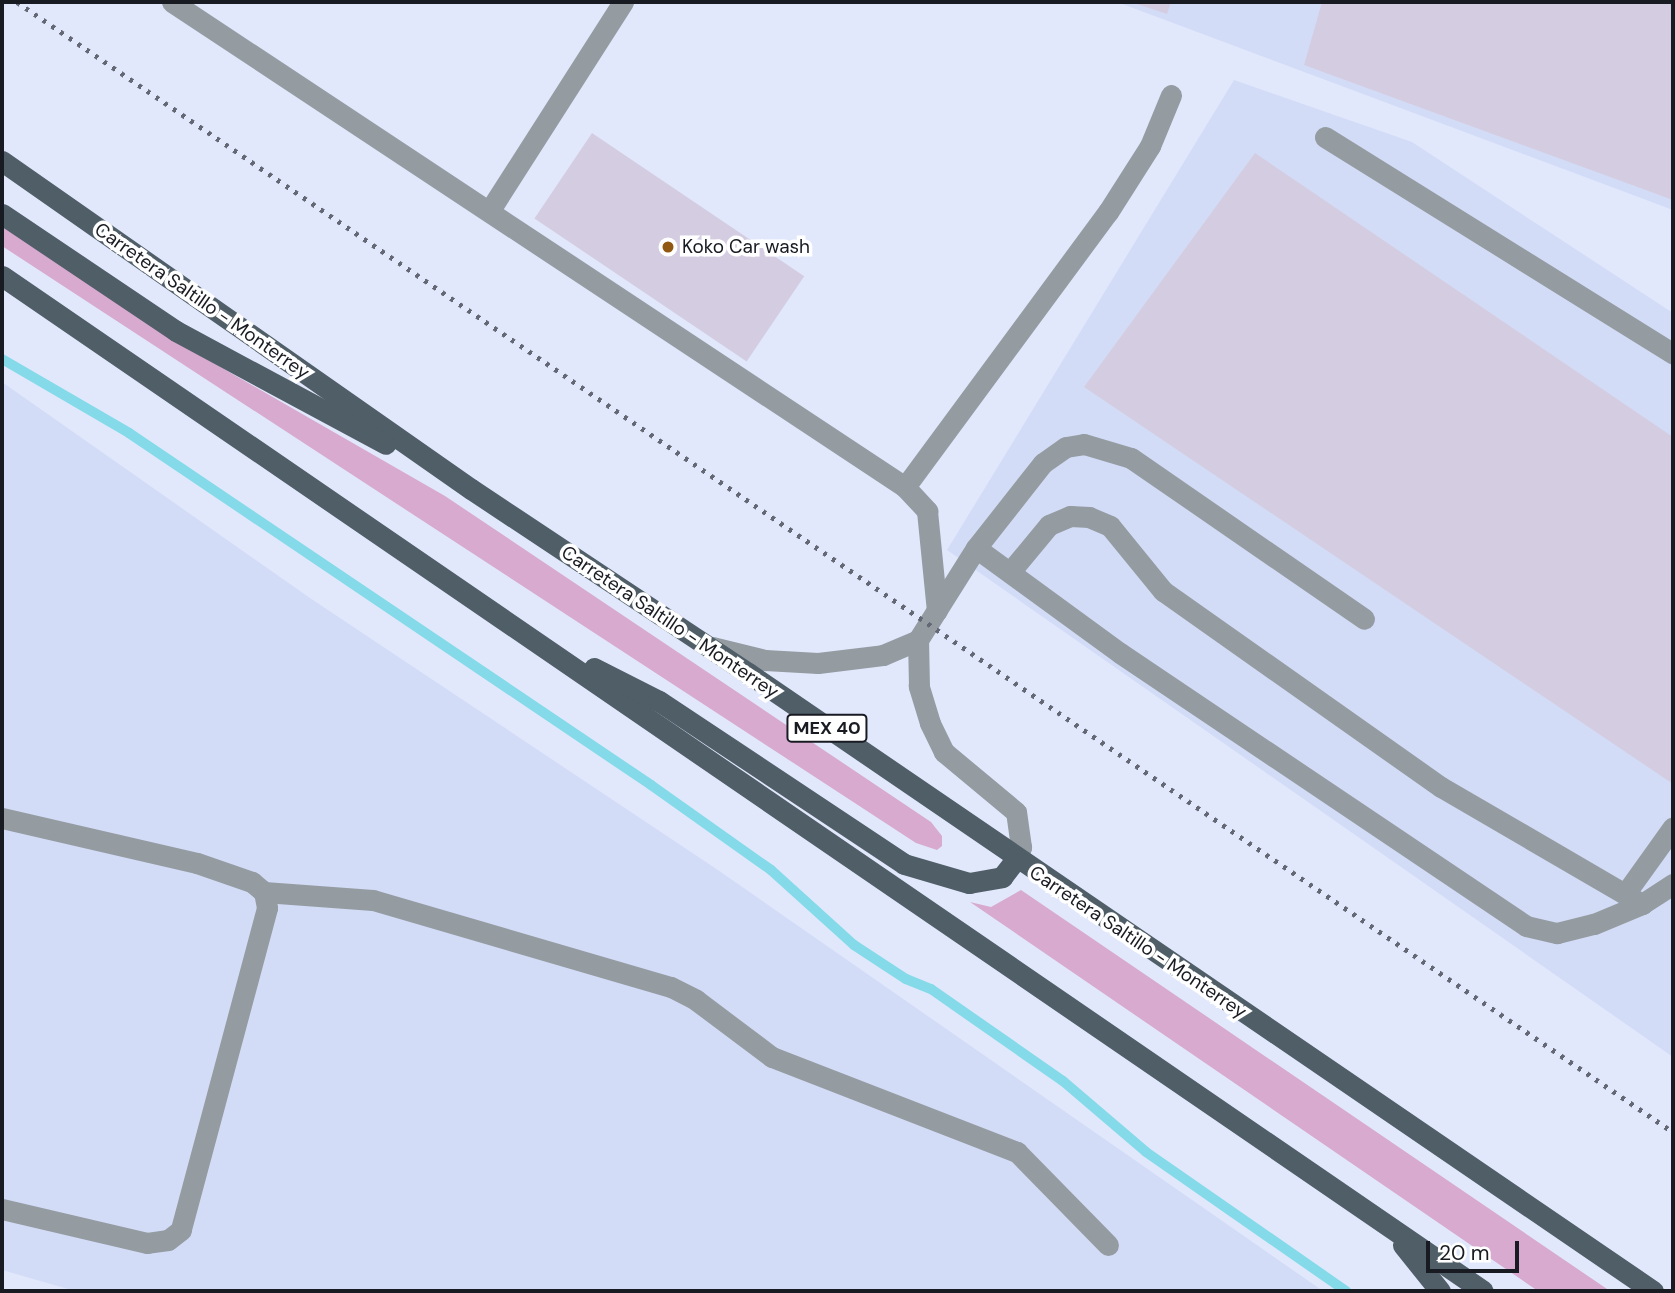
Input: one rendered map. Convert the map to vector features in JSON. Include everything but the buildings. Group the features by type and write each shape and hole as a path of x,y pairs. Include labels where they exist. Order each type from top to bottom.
{"main road":[{"name":"Carretera Saltillo - Monterrey","path":"2,162 471,489 705,645 1653,1291"},
{"path":"2,214 176,331 471,489"},
{"path":"2,276 1395,1234 1483,1291"},
{"path":"526,635 659,701 904,864 969,883 1002,877 1016,859"},
{"path":"1395,1234 1440,1291"}],"lane":[{"path":"172,2 905,486 927,511 937,611"},
{"path":"490,210 623,2"},
{"path":"905,486 1108,212 1150,146 1171,95"},
{"path":"1325,137 1673,354"},
{"path":"705,645 765,660 818,663 883,655 918,640 976,548 1042,463 1066,447 1084,444 1109,448 1131,458 1364,620"},
{"path":"1010,572 1049,525 1070,516 1089,517 1110,526 1164,591 1186,607 1441,787 1633,899"},
{"path":"976,548 1120,653 1526,926 1557,933 1673,884"},
{"path":"918,640 919,686 930,723 944,752 1016,812 1021,846 1016,859"},
{"path":"2,818 197,863 252,882 264,892 373,900 671,987 696,1000 772,1057 1017,1152 1108,1245"},
{"path":"1633,899 1673,827"},
{"path":"2,1209 147,1243 168,1240 181,1230 265,925 264,892"}],"shaded area":[{"path":"1117,2 1673,2 1673,210"},
{"path":"1234,80 1412,142 1673,313 1673,1057 947,550"},
{"path":"2,226 177,342 445,496 931,822 942,836 942,846 937,850 916,843 2,246"},
{"path":"2,382 310,598 715,868 1323,1291 75,1291 2,1270"},
{"path":"1021,890 1610,1291 1538,1291 970,902 991,907"}],"waterway":[{"path":"2,359 129,433 651,785 771,870 854,945 906,979 931,989 1063,1081 1146,1152 1346,1291"}],"railway":[{"path":"17,2 1673,1132"}],"place":[{"name":"Koko Car wash","path":"668,247"}]}
